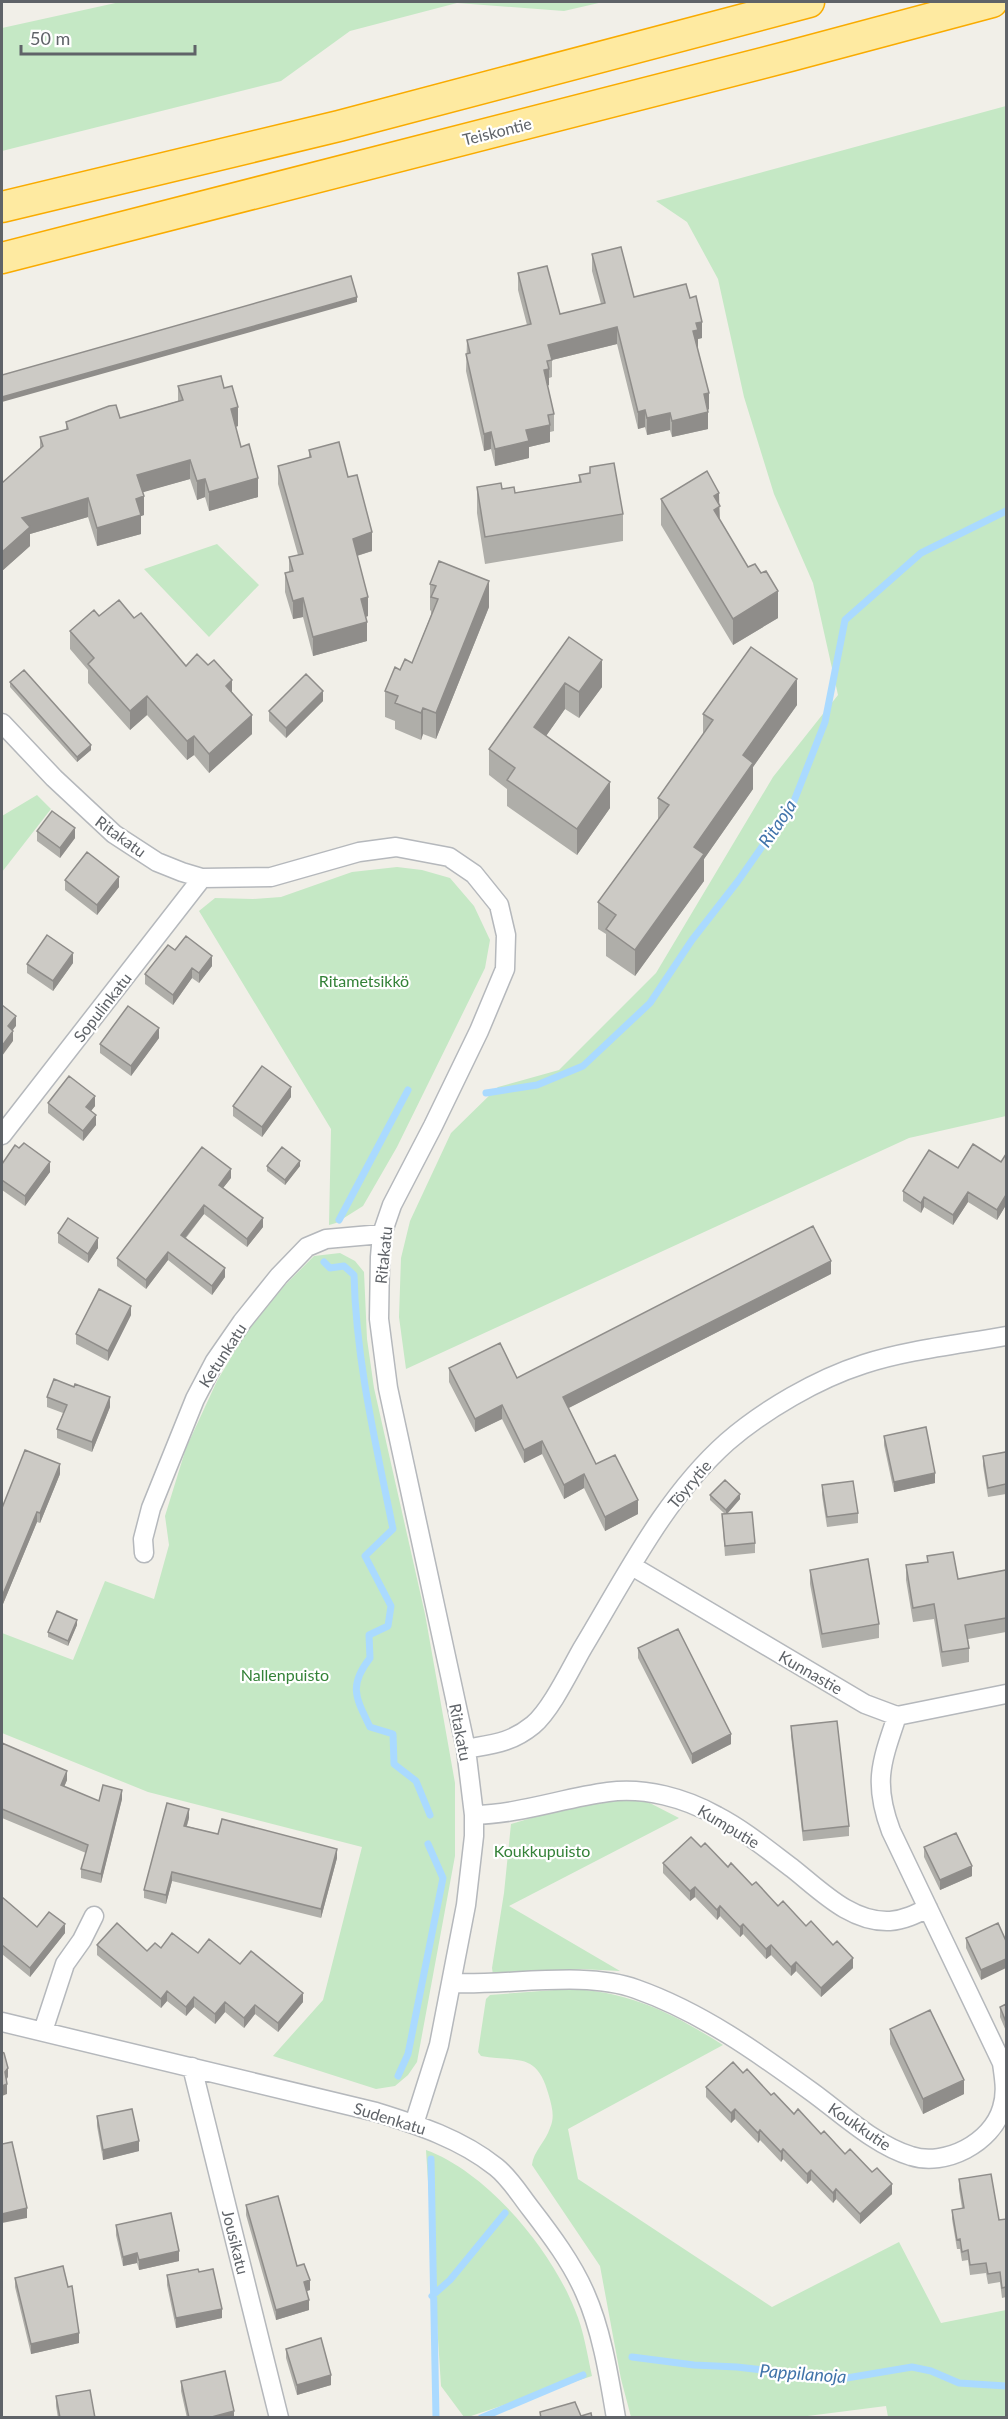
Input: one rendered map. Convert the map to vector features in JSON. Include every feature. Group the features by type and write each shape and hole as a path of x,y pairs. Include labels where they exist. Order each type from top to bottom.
{"highway":[{"path":"2,207 339,126 809,2"},
{"name":"Teiskontie","path":"2,258 992,2"}],"street":[{"name":"Ritakatu","path":"2,723 61,785 114,834 157,862 202,878 271,877 359,852 396,847 449,857 474,874 499,905 506,935 505,969 433,1126 392,1205 382,1234 379,1319 387,1388 466,1749 474,1815 474,1836 466,1905 440,2045 414,2124"},
{"name":"Sopulinkatu","path":"2,1135 202,878"},
{"name":"Ketunkatu","path":"144,1553 143,1539 151,1508 195,1399 215,1361 242,1322 279,1276 307,1247 326,1239 382,1234"},
{"name":"Töyrytie","path":"466,1749 511,1740 534,1724 662,1518 703,1465 728,1441 789,1398 865,1364 1006,1336"},
{"name":"Kunnastie","path":"632,1566 865,1704 897,1716"},
{"path":"897,1716 1006,1694"},
{"name":"Koukkutie","path":"451,1983 482,1985 593,1980 633,1988 677,2007 731,2036 892,2149 918,2158 939,2158 957,2154 987,2134 1002,2108 1006,2086 1002,2063 993,2042 891,1831 884,1810 880,1770 897,1716"},
{"name":"Kumputie","path":"474,1815 501,1814 609,1792 639,1791 666,1796 717,1815 767,1849 838,1904 856,1914 889,1921 908,1917 928,1908"},
{"path":"43,2031 66,1964 94,1916"},
{"name":"Sudenkatu","path":"2,2022 376,2112 414,2124 449,2139 497,2168 556,2243 577,2276 594,2316 616,2418"},
{"name":"Jousikatu","path":"192,2067 279,2418"}],"green space":[{"path":"120,2 603,2 564,11 457,3 350,31 281,81 2,151 2,28"},
{"path":"1006,106 1006,1116 909,1138 406,1369 399,1317 401,1258 410,1221 451,1133 498,1087 559,1070 656,973 773,777 838,695 813,583 774,494 744,397 718,279 687,222 656,201"},
{"path":"217,544 259,585 209,637 144,569"},
{"path":"37,795 51,809 2,872 2,816"},
{"name":"Ritametsikkö","path":"397,867 422,870 450,878 474,906 490,940 485,968 397,1147 363,1206 329,1225 331,1129 199,911 215,898 281,897 352,872"},
{"name":"Nallenpuisto","path":"340,1253 355,1261 364,1272 367,1339 374,1388 425,1614 455,1783 455,1856 417,2062 408,2075 395,2086 376,2089 273,2056 323,2000 362,1847 148,1792 2,1733 2,1633 73,1660 105,1581 154,1599 169,1545 165,1516 186,1448 217,1381 245,1334 284,1286 314,1256"},
{"name":"Koukkupuisto","path":"644,1800 679,1818 509,1906 620,1971 581,1969 493,1975 492,1968 504,1893 511,1824 576,1805"},
{"path":"568,1989 611,1994 631,1999 686,2023 723,2045 568,2129 578,2179 772,2307 899,2242 941,2323 1006,2310 1006,2417 888,2417 886,2406 792,2418 631,2417 621,2379 600,2266 532,2165 552,2120 551,2104 544,2081 532,2065 524,2061 481,2056 478,2052 486,1999 490,1995"},
{"path":"426,2150 449,2161 494,2194 533,2238 550,2262 575,2310 592,2376 468,2417 464,2417 441,2386"}],"building":[{"path":"621,247 634,297 686,284 690,298 696,296 702,322 696,323 698,330 693,331 709,393 704,394 708,412 672,421 670,413 647,418 645,410 638,412 617,327 548,345 552,360 547,361 549,369 544,370 554,414 548,415 550,425 526,430 529,441 495,449 491,432 484,434 466,354 470,353 467,340 531,324 518,273 547,266 560,314 605,303 592,254"},
{"path":"351,276 357,297 2,397 2,375"},
{"path":"221,376 224,388 232,386 238,407 231,409 241,447 249,444 258,478 209,492 205,479 197,481 190,460 137,475 144,496 136,499 141,515 97,528 88,498 22,518 30,527 2,552 2,483 43,446 40,437 68,429 66,422 109,406 116,405 120,418 183,400 178,386"},
{"path":"339,442 348,477 357,475 372,532 353,539 368,597 361,599 367,622 313,637 303,598 293,601 285,573 293,571 289,557 303,554 278,466 311,457 309,450"},
{"path":"614,463 623,514 485,537 477,487 501,483 502,489 514,487 515,493 581,482 579,475 590,473 590,467"},
{"path":"707,471 719,493 714,496 720,506 714,510 748,567 755,564 761,573 766,571 778,591 733,619 661,499"},
{"path":"439,561 489,581 436,713 423,708 421,713 395,703 398,696 385,691 395,667 400,670 405,659 412,663 438,599 431,597 436,586 430,584"},
{"path":"119,600 134,618 141,613 186,666 197,654 208,665 214,660 232,680 226,686 252,715 209,754 194,736 187,741 147,696 130,711 88,664 94,658 70,631 94,610 99,616"},
{"path":"569,637 602,660 579,692 565,683 534,727 610,782 577,829 507,780 515,768 489,749"},
{"path":"751,647 797,679 743,755 753,763 694,847 704,854 635,950 606,929 616,915 598,902 669,805 658,798 713,720 703,714"},
{"path":"24,670 91,745 77,757 10,682"},
{"path":"306,674 323,691 286,728 269,711"},
{"path":"52,811 75,828 60,848 37,831"},
{"path":"87,852 119,877 97,905 65,880"},
{"path":"47,935 73,953 53,981 27,964"},
{"path":"186,936 212,956 199,973 192,968 173,995 145,974 168,945 175,950"},
{"path":"2,1005 16,1016 8,1026 13,1031 2,1046"},
{"path":"128,1006 159,1028 131,1066 100,1044"},
{"path":"262,1066 291,1087 262,1127 233,1106"},
{"path":"69,1076 95,1096 86,1107 96,1115 83,1131 48,1103"},
{"path":"24,1143 50,1162 25,1196 2,1180 2,1164 15,1145 19,1148"},
{"path":"973,1144 1001,1162 1006,1154 1006,1195 997,1210 968,1192 953,1215 924,1197 921,1203 903,1191 929,1150 958,1168"},
{"path":"202,1147 231,1169 219,1185 263,1218 247,1239 204,1205 181,1235 225,1268 212,1286 168,1252 146,1280 117,1258"},
{"path":"282,1147 300,1161 285,1180 267,1166"},
{"path":"68,1218 98,1238 88,1254 58,1233"},
{"path":"813,1226 831,1261 563,1397 596,1464 615,1455 638,1500 605,1517 584,1474 564,1485 542,1441 524,1450 502,1405 475,1419 449,1368 500,1343 517,1378"},
{"path":"99,1289 131,1306 108,1351 76,1334"},
{"path":"54,1379 110,1397 92,1442 57,1429 67,1405 47,1397"},
{"path":"926,1427 935,1473 894,1482 884,1436"},
{"path":"25,1450 60,1464 2,1594 2,1508"},
{"path":"1006,1452 1006,1484 988,1488 983,1456"},
{"path":"725,1480 740,1494 726,1510 710,1495"},
{"path":"853,1481 858,1513 827,1517 822,1485"},
{"path":"752,1512 755,1543 725,1546 722,1514"},
{"path":"953,1552 958,1579 1006,1570 1006,1618 965,1625 969,1648 942,1652 934,1604 913,1608 906,1565 928,1562 927,1556"},
{"path":"868,1559 879,1624 822,1634 810,1570"},
{"path":"57,1611 77,1620 68,1641 48,1632"},
{"path":"678,1629 731,1734 692,1754 638,1648"},
{"path":"837,1721 849,1826 803,1831 791,1726"},
{"path":"2,1743 67,1771 61,1785 99,1801 103,1785 122,1790 101,1874 81,1869 88,1845 2,1809"},
{"path":"167,1803 189,1809 184,1826 218,1834 222,1819 337,1849 321,1909 172,1872 166,1895 144,1890"},
{"path":"956,1833 972,1866 940,1880 924,1847"},
{"path":"691,1837 701,1847 705,1843 728,1867 731,1863 752,1885 756,1882 778,1906 783,1901 806,1926 811,1921 833,1945 837,1941 853,1958 821,1988 796,1962 791,1967 771,1945 766,1949 743,1924 740,1927 720,1906 717,1910 695,1887 690,1891 663,1863"},
{"path":"2,1897 37,1927 49,1912 65,1924 30,1968 2,1945"},
{"path":"117,1923 147,1951 155,1943 161,1948 172,1933 198,1953 209,1939 240,1964 251,1951 303,1993 278,2023 255,2005 244,2018 225,2002 215,2014 194,1997 186,2007 167,1991 161,1999 97,1945"},
{"path":"998,1923 1006,1941 1006,1959 981,1970 966,1938"},
{"path":"1006,2004 1006,2022 1000,2007"},
{"path":"930,2010 964,2080 923,2099 890,2029"},
{"path":"2,2052 8,2068 5,2072 7,2084 2,2086"},
{"path":"733,2062 743,2073 747,2069 771,2095 774,2093 794,2114 798,2109 821,2134 824,2131 845,2154 850,2149 872,2172 877,2168 892,2184 860,2214 836,2189 833,2193 811,2170 807,2174 783,2149 781,2152 760,2130 758,2133 735,2109 731,2113 706,2087"},
{"path":"132,2109 139,2141 103,2150 97,2116"},
{"path":"12,2142 27,2208 2,2214 2,2144"},
{"path":"991,2174 999,2220 1006,2219 1006,2287 1002,2288 1000,2272 988,2274 986,2263 970,2265 968,2250 962,2252 960,2239 957,2240 952,2210 964,2208 959,2179"},
{"path":"278,2196 297,2266 304,2264 310,2280 304,2282 309,2300 276,2310 246,2205"},
{"path":"171,2213 179,2251 139,2260 137,2253 123,2257 116,2225"},
{"path":"63,2266 68,2287 72,2286 79,2333 31,2344 15,2278"},
{"path":"198,2269 199,2272 213,2269 222,2309 176,2318 167,2275"},
{"path":"321,2338 331,2375 297,2385 286,2349"},
{"path":"225,2371 234,2411 208,2418 189,2418 181,2381"},
{"path":"90,2390 95,2418 60,2418 56,2396"},
{"path":"575,2402 581,2416 591,2413 592,2418 541,2418 540,2412"}],"waterway":[{"name":"Ritaoja","path":"486,1093 537,1085 583,1066 650,1003 692,940 738,881 794,801 825,722 845,620 921,553 1006,511"},
{"path":"339,1220 408,1090"},
{"path":"324,1262 330,1268 344,1266 354,1275 363,1371 393,1529 365,1556 391,1606 388,1626 369,1635 370,1658 359,1677 356,1692 370,1727 393,1734 394,1764 416,1781 430,1815"},
{"path":"398,2076 408,2054 443,1878 428,1844"},
{"path":"431,2159 436,2418"},
{"path":"432,2296 450,2280 505,2213"},
{"name":"Pappilanoja","path":"632,2357 841,2379 912,2367 931,2371 959,2383 1006,2386"},
{"name":"Pappilanoja","path":"481,2418 583,2375"}]}
